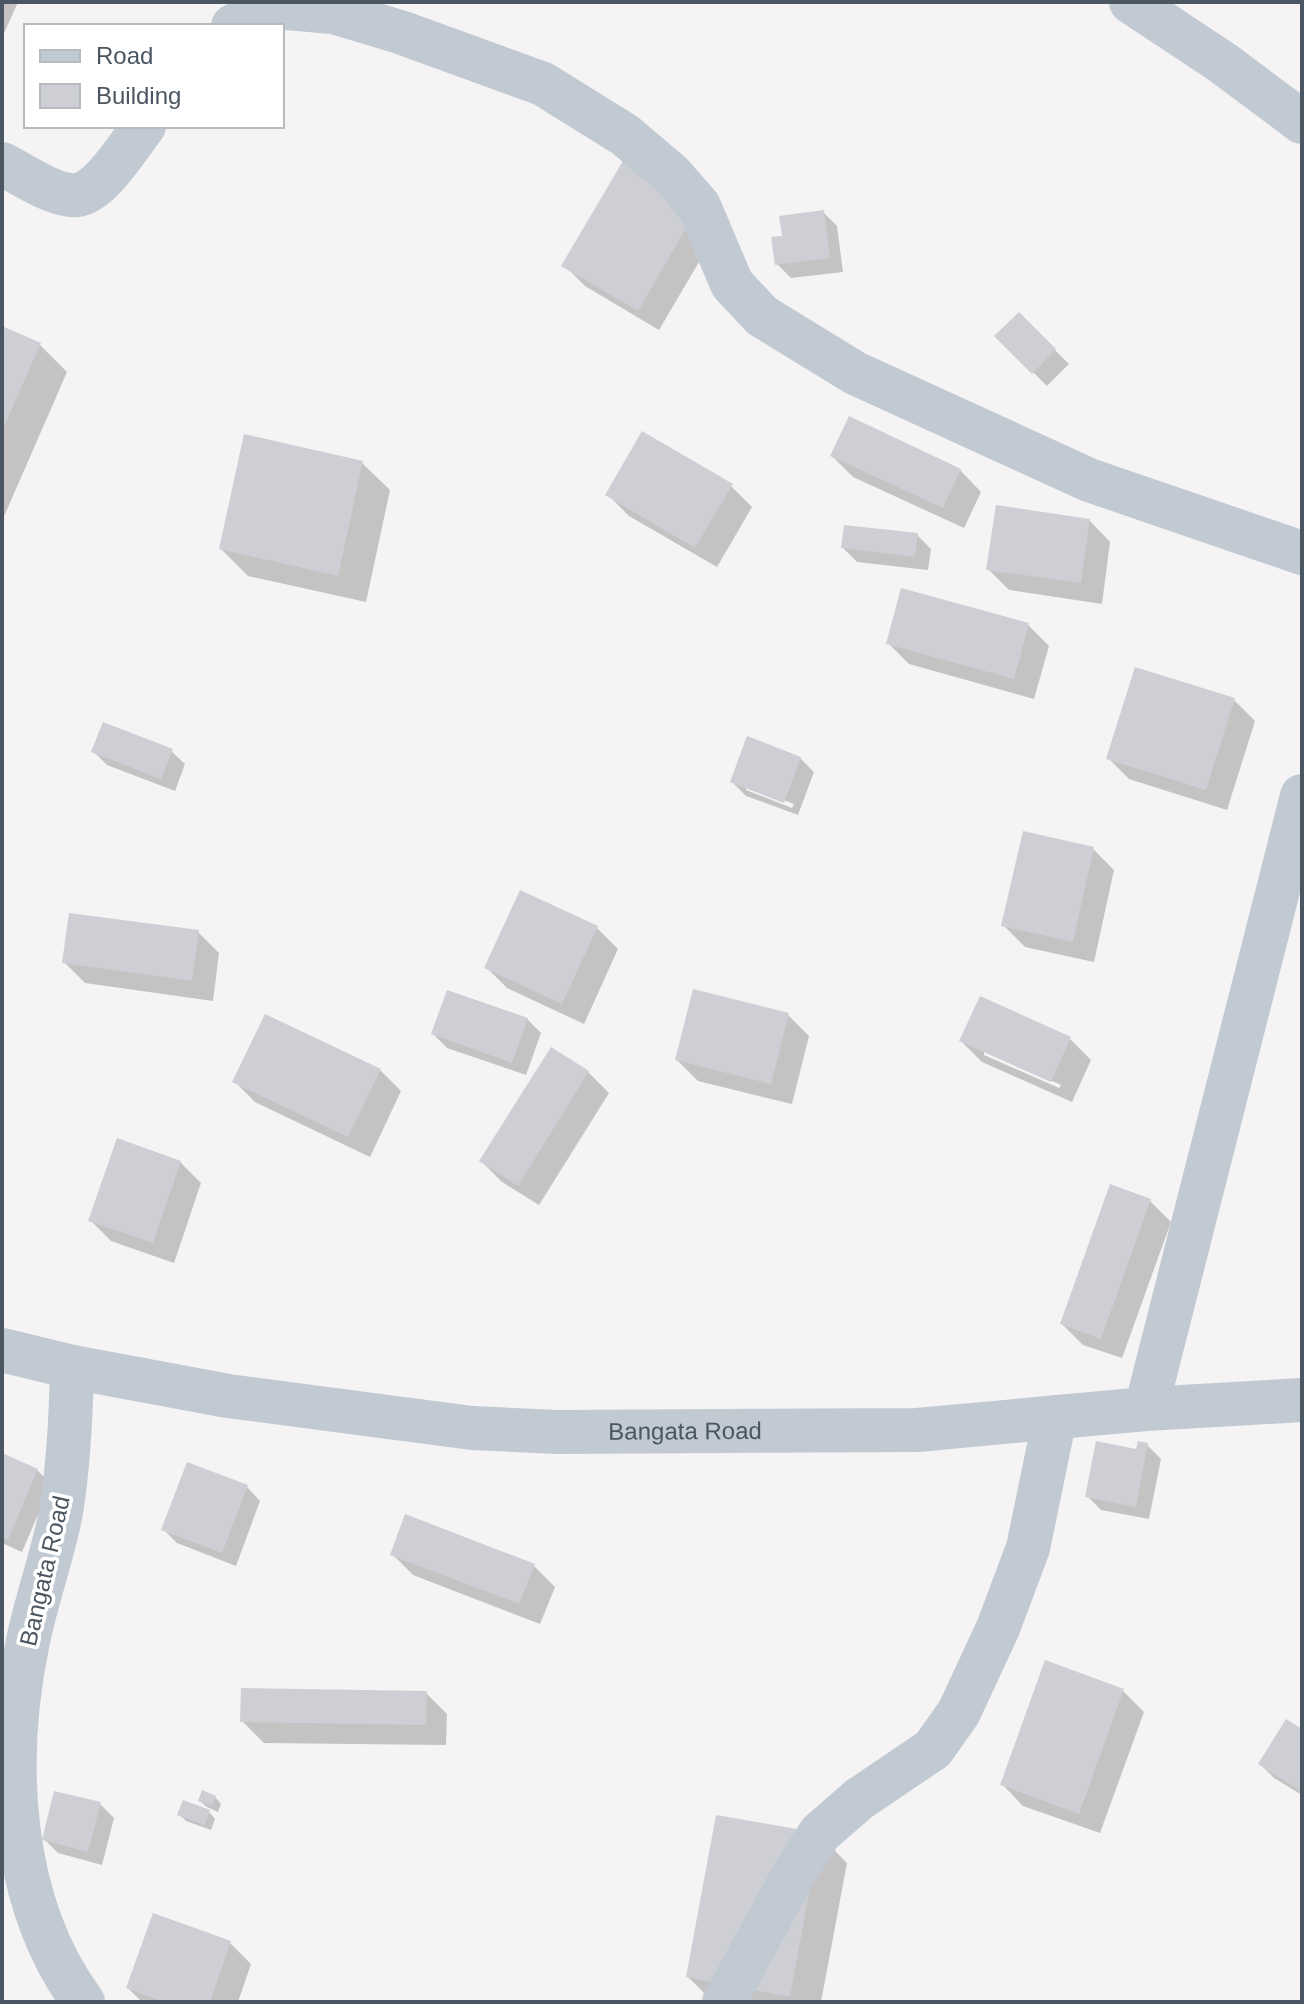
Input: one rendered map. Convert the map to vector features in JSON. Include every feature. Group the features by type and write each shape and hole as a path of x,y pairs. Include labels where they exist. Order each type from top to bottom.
{"street":[{"path":"1131,2 1223,63 1302,122"},
{"path":"237,24 275,7 333,12 400,32 543,84 625,135 671,174 699,206 732,284 762,316 855,373 1089,480 1302,553"},
{"path":"2,164 52,189 70,195 85,195 102,180 142,128"},
{"path":"1146,1409 1302,796"},
{"name":"Bangata Road","path":"2,1350 72,1367 228,1396 472,1428 658,1433 917,1430 1146,1409 1302,1400"},
{"name":"Bangata Road","path":"71,1995 26,1869 15,1789 15,1731 28,1641 61,1515 69,1456 72,1367"},
{"path":"724,2002 795,1872 820,1833 859,1799 933,1749 959,1712 998,1628 1028,1548 1055,1417"}],"building":[{"path":"623,161 699,206 638,311 561,266"},
{"path":"824,210 830,258 775,265 771,237 782,236 779,216"},
{"path":"1019,312 1056,349 1032,374 994,336"},
{"path":"2,326 41,343 2,431"},
{"path":"849,416 961,469 943,508 830,456"},
{"path":"642,431 733,484 695,548 605,495"},
{"path":"244,434 363,461 338,576 219,549"},
{"path":"996,505 1090,519 1081,583 986,570"},
{"path":"844,525 918,533 915,557 841,548"},
{"path":"901,588 1029,623 1014,679 886,644"},
{"path":"1135,667 1235,698 1206,790 1106,759"},
{"path":"103,722 173,749 161,779 91,752"},
{"path":"747,736 801,757 784,803 730,782"},
{"path":"1023,831 1094,847 1073,942 1001,926"},
{"path":"520,890 598,926 562,1004 484,968"},
{"path":"69,913 199,930 192,981 62,963"},
{"path":"693,989 789,1013 771,1084 675,1060"},
{"path":"447,990 528,1018 512,1063 431,1034"},
{"path":"980,996 1071,1037 1051,1082 959,1041"},
{"path":"265,1014 381,1069 348,1137 232,1082"},
{"path":"551,1047 589,1071 518,1186 479,1161"},
{"path":"117,1138 181,1161 153,1243 88,1221"},
{"path":"1110,1184 1151,1199 1101,1339 1060,1324"},
{"path":"1096,1441 1136,1449 1138,1441 1148,1443 1136,1507 1085,1497"},
{"path":"2,1453 38,1469 8,1540 2,1537"},
{"path":"187,1462 248,1485 222,1553 161,1530"},
{"path":"405,1514 535,1564 519,1604 390,1555"},
{"path":"1045,1660 1124,1689 1079,1814 1000,1785"},
{"path":"241,1688 427,1691 426,1725 240,1722"},
{"path":"1286,1719 1302,1729 1302,1792 1258,1764"},
{"path":"202,1790 216,1796 212,1806 198,1801"},
{"path":"54,1791 101,1802 88,1852 42,1840"},
{"path":"183,1800 210,1810 205,1825 177,1815"},
{"path":"716,1815 820,1833 790,1997 686,1977"},
{"path":"153,1913 231,1941 210,2002 163,2002 126,1988"}]}
